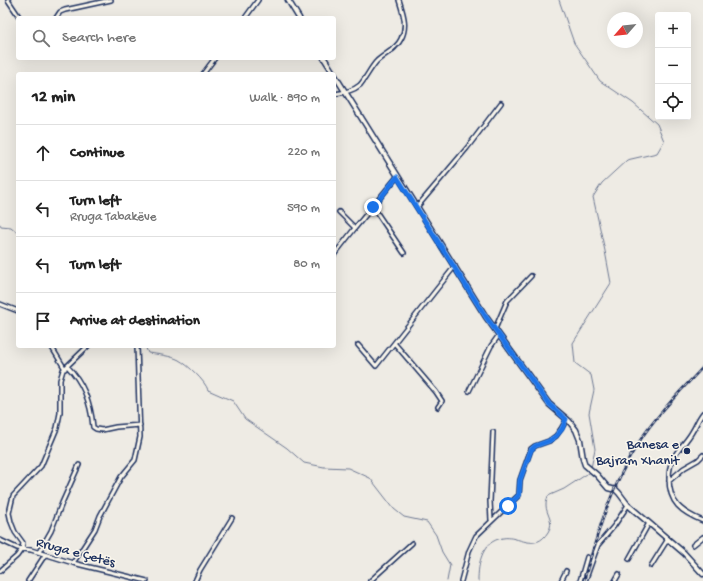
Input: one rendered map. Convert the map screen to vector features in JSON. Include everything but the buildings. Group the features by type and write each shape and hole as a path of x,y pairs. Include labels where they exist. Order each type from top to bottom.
{"street":[{"path":"8,0 19,16"},
{"path":"57,16 60,12 65,10 111,0"},
{"path":"246,16 258,0"},
{"path":"288,0 298,16"},
{"path":"336,94 346,93 360,85 377,62 397,46 402,39 404,19 399,0"},
{"path":"204,72 214,60"},
{"path":"325,60 333,72"},
{"path":"336,77 397,177 499,335 549,404 566,419 579,434 583,459 588,468 601,479 608,488 616,490 628,505 684,553 703,574"},
{"path":"417,207 501,103"},
{"path":"336,252 397,177"},
{"path":"373,207 404,253"},
{"path":"338,212 355,228"},
{"path":"358,345 376,366 455,266"},
{"path":"495,329 507,301 531,276"},
{"path":"0,304 16,310"},
{"path":"469,391 491,346 499,335"},
{"path":"394,344 436,392 442,401 438,407"},
{"path":"52,348 66,367 76,376 84,390 92,416 93,427 102,430 116,426 140,426"},
{"path":"0,571 17,556 22,549 23,543 15,532 9,513 13,496 41,466 57,428 60,413 60,380 66,367 86,348"},
{"path":"73,563 95,528 121,477 135,460 140,437 137,348"},
{"path":"703,413 696,422 692,432 674,457 671,464 669,481 672,499 677,505 690,516 703,521"},
{"path":"461,581 469,551 476,536 519,495 520,480 532,447 549,441 556,436 562,429 566,419"},
{"path":"491,521 490,501 492,432"},
{"path":"669,481 684,468 698,460 703,455"},
{"path":"38,552 51,531 79,466"},
{"path":"585,581 598,545 614,526 628,505"},
{"path":"195,581 200,570 232,518"},
{"path":"629,559 649,522"},
{"path":"693,545 703,537"},
{"path":"651,566 668,539"},
{"name":"Rruga e Çetës","path":"0,540 17,548 38,552 73,563 147,581"},
{"path":"370,581 412,543"},
{"path":"28,581 45,555"},
{"path":"580,581 587,557"},
{"path":"561,581 566,571"},
{"path":"615,581 619,574"}],"waterway":[{"path":"559,0 574,43 600,81 633,103 657,124 664,141 657,153 627,160 602,183 593,197 611,283 573,343 575,363 591,375 594,390 589,413 595,449 591,468"},
{"path":"0,224 1,226 11,227 16,231"},
{"path":"146,348 148,353 172,357 183,362 200,378 208,390 233,401 245,419 287,448 304,463 324,467 348,468 370,478 394,509 404,517 427,522 436,535 442,552 450,565 447,581"},
{"path":"478,581 480,560 490,543 503,538 526,542 538,541 543,538 551,525 546,509 548,496 564,489 587,474 589,471"}],"railway":[{"path":"584,581 606,509 629,458 654,422 703,367"}],"place":[{"name":"Banesa e Bajram Xhanit","path":"687,451"}],"route":[{"path":"373,207 397,177 486,317 523,370 549,404 566,419 559,434 549,441 532,447 520,480 520,493 508,506"}]}
